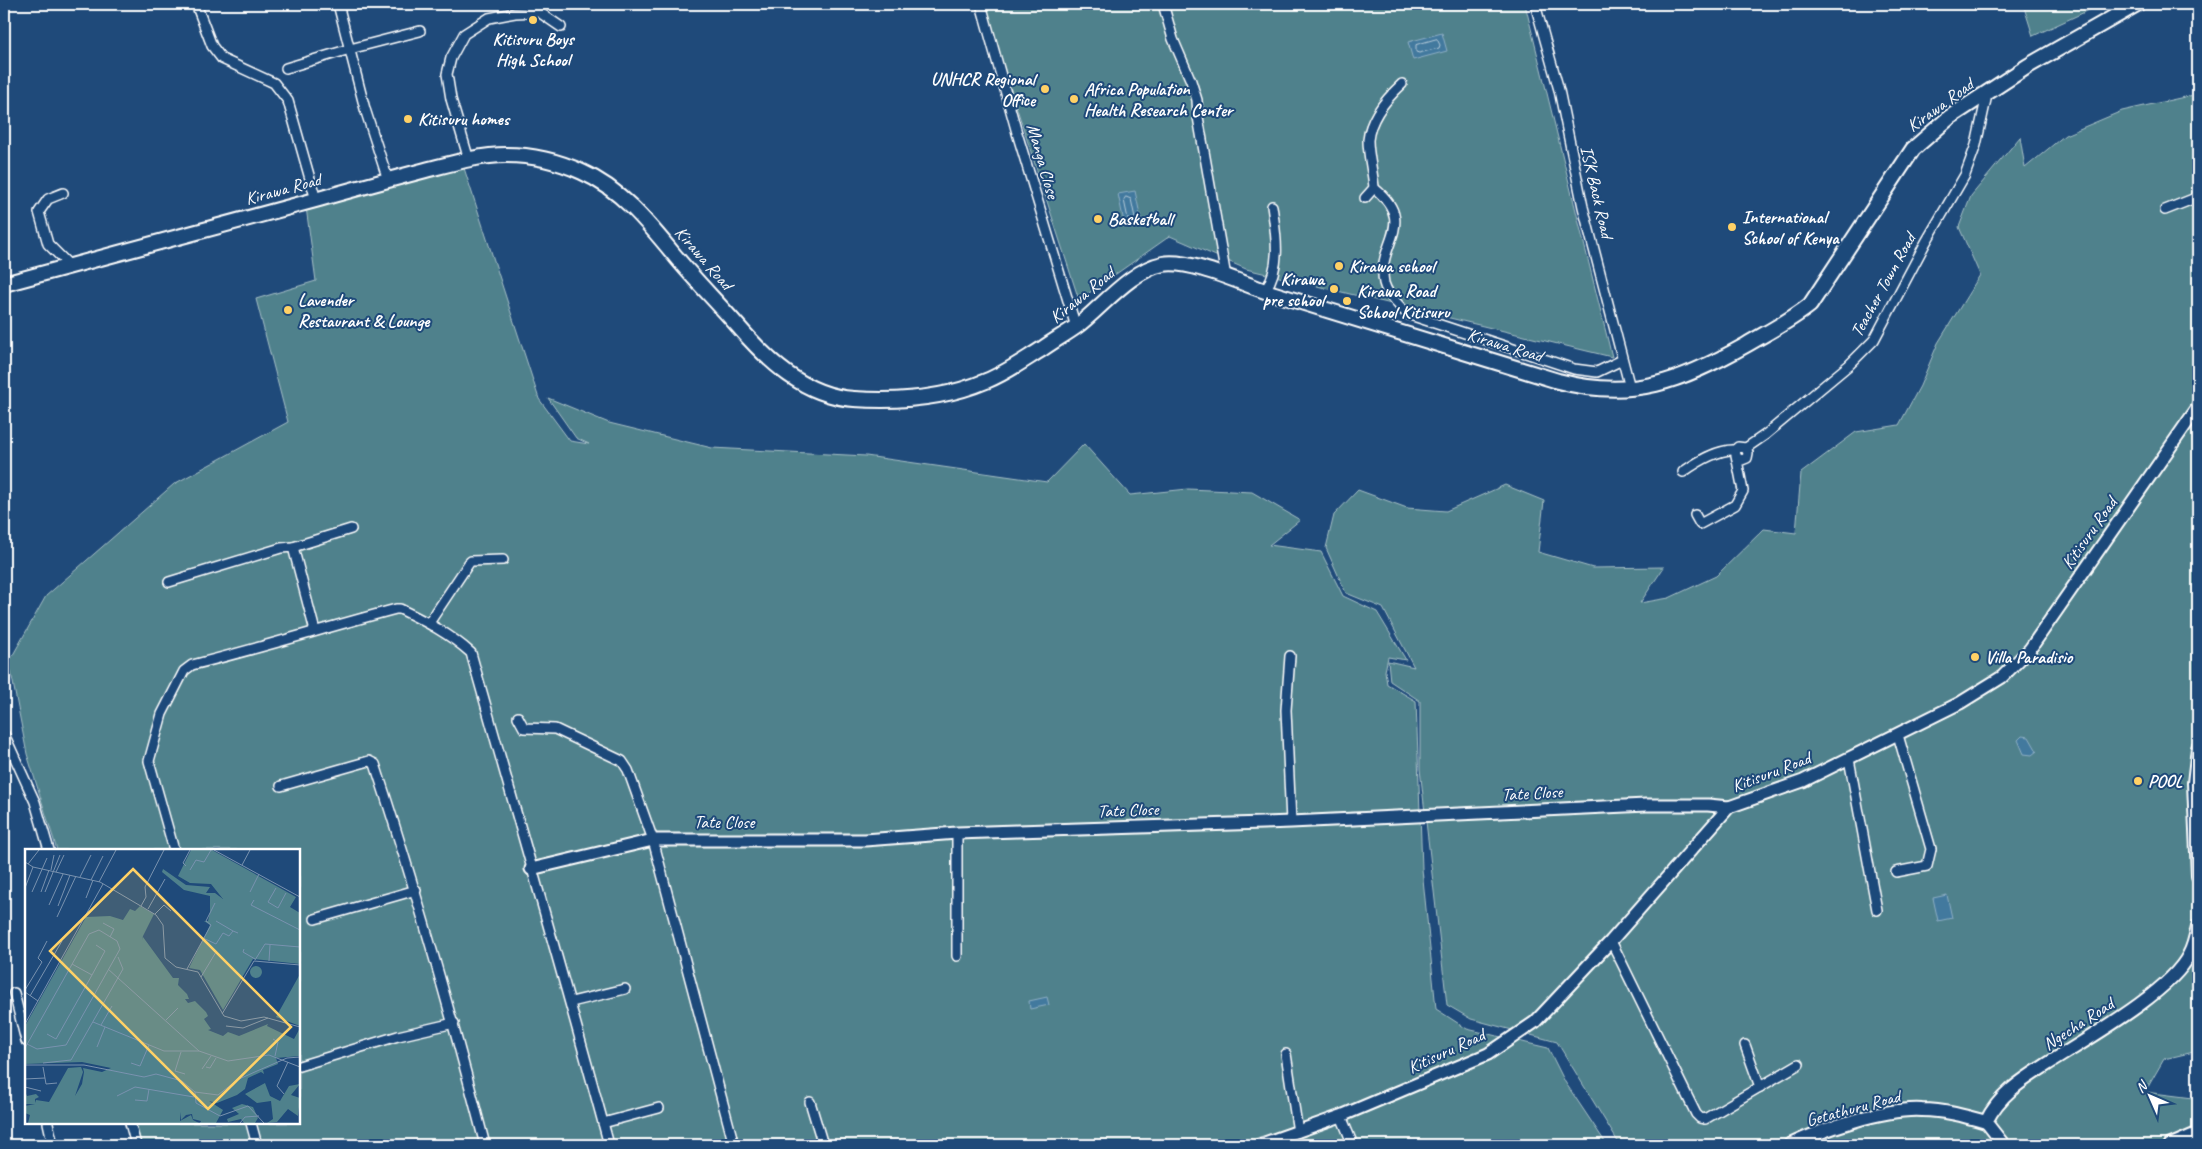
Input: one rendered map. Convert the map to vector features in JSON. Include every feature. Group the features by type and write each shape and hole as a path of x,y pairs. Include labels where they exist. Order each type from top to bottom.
{"main road":[{"name":"Kirawa Road","path":"4,284 388,180 469,160 508,155 536,157 582,172 605,184 661,237 756,349 803,385 825,394 850,399 878,400 909,399 958,391 1005,372 1076,327 1133,278 1160,264 1180,264 1226,277 1265,291 1566,384 1593,388 1630,388 1660,384 1689,375 1790,320 1810,304 1913,149 1950,117 1987,95 2028,66 2137,4"},
{"path":"2198,748 2194,783 2198,876"},
{"name":"Ngecha Road","path":"1986,1122 1993,1107 2015,1086 2113,1022 2171,979 2189,955 2198,926"},
{"name":"Getathuru Road","path":"1790,1145 1826,1129 1905,1110 1956,1114 1986,1122"}],"street":[{"path":"196,4 212,46 222,59 274,83 288,101 316,200"},
{"path":"338,4 365,109 388,180"},
{"name":"Manga Close","path":"981,4 1020,142 1076,327"},
{"path":"1163,4 1197,100 1198,117 1218,222 1226,277"},
{"name":"ISK Back Road","path":"1535,4 1559,90 1583,207 1630,388"},
{"path":"469,160 451,99 447,74 451,58 464,34 489,18 515,13 539,12 560,27"},
{"path":"286,68 420,31"},
{"path":"1402,84 1389,96 1372,126 1368,141 1374,188 1387,197 1395,212 1394,233 1385,261 1384,283 1394,300 1407,314 1574,369 1597,372 1622,360"},
{"name":"Teacher Town Road","path":"1736,454 1742,460 1746,458 1748,453 1746,448 1765,435 1826,384 1865,351 1874,340 1926,242 1965,175 1976,145 1987,95"},
{"path":"1365,198 1374,188"},
{"path":"63,194 48,199 39,212 48,244 70,266"},
{"path":"2165,210 2198,197"},
{"path":"1265,291 1272,278 1276,256 1272,206"},
{"name":"Kitisuru Road","path":"1258,1145 1340,1116 1488,1054 1535,1022 1611,941 1729,807 1803,781 1898,735 1991,685 2030,649 2198,407"},
{"path":"1683,472 1707,457 1729,450 1736,454 1743,491 1735,505 1700,524 1695,515"},
{"path":"170,582 351,529"},
{"path":"293,547 315,631"},
{"path":"429,623 469,563 472,561 504,560"},
{"path":"174,849 149,762 162,714 184,671 192,665 274,645 315,631 396,609 400,609 429,623 471,653 531,869 571,1002 609,1145"},
{"path":"1290,656 1286,719 1291,822"},
{"path":"518,717 524,728 554,729 622,761 628,770 653,840 734,1145"},
{"path":"4,734 35,802 49,849"},
{"path":"1896,872 1927,866 1931,849 1898,735"},
{"path":"1849,759 1877,910"},
{"path":"281,786 369,761 373,762 416,890 454,1023 485,1145"},
{"name":"Tate Close","path":"531,869 653,840 865,840 957,833 1291,822 1646,805 1729,807"},
{"path":"957,833 957,956"},
{"path":"315,919 416,890"},
{"path":"1611,941 1700,1118 1705,1120 1799,1064"},
{"path":"571,1002 625,989"},
{"path":"14,994 25,1037"},
{"path":"300,1066 398,1036 454,1023"},
{"path":"1746,1045 1760,1087"},
{"path":"1286,1054 1298,1132"},
{"path":"810,1102 823,1145"},
{"path":"603,1123 659,1108"},
{"path":"1340,1116 1353,1145"},
{"path":"1986,1122 2004,1145"},
{"path":"48,1124 54,1145"},
{"path":"130,1124 136,1145"},
{"path":"251,1124 257,1145"},
{"path":"2170,1145 2198,1133"}],"green space":[{"path":"983,4 1525,4 1612,357 1246,269 1170,236 1079,300"},
{"path":"2023,4 2102,4 2033,36"},
{"path":"2198,94 2198,1051 2164,1059 2145,1092 2198,1097 2198,1145 1620,1145 1557,1042 1471,1019 1447,1005 1420,769 1420,701 1390,681 1388,661 1414,667 1383,608 1346,593 1326,548 1334,515 1358,490 1407,508 1446,511 1505,485 1544,501 1538,552 1593,568 1664,567 1640,603 1669,598 1716,576 1764,529 1796,533 1801,473 1856,432 1899,425 1920,386 1938,343 1980,275 1959,227 1971,196 2020,137 2025,168 2065,135 2122,111"},
{"path":"463,165 539,399 570,441 589,444 576,438 548,398 609,423 712,448 866,456 1047,482 1084,444 1130,495 1188,489 1252,492 1300,520 1269,545 1321,552 1343,596 1377,612 1406,660 1388,657 1385,671 1387,684 1416,701 1422,869 1436,1009 1467,1029 1548,1048 1565,1082 1607,1145 142,1145 135,1124 300,1124 300,849 57,849 27,754 9,662 46,596 174,484 288,422 256,299 316,281 306,207"}],"water":[{"path":"1442,33 1447,51 1413,60 1408,42"},
{"path":"1135,191 1142,224 1125,227 1118,194"},
{"path":"2022,736 2029,737 2037,751 2032,755 2024,754 2018,740"},
{"path":"1947,895 1952,918 1938,921 1933,898"},
{"path":"1047,997 1049,1005 1030,1009 1029,1001"}],"place":[{"name":"Kitisuru Boys High School","path":"533,20"},
{"name":"UNHCR Regional Office","path":"1045,89"},
{"name":"Africa Population Health Research Center","path":"1074,99"},
{"name":"Kitisuru homes","path":"408,119"},
{"name":"Basketball","path":"1098,219"},
{"name":"International School of Kenya","path":"1732,227"},
{"name":"Kirawa school","path":"1339,266"},
{"name":"Kirawa pre school","path":"1334,289"},
{"name":"Kirawa Road School Kitisuru","path":"1347,301"},
{"name":"Lavender Restaurant & Lounge","path":"288,310"},
{"name":"Villa Paradisio","path":"1975,657"},
{"name":"POOL","path":"2138,781"}]}
